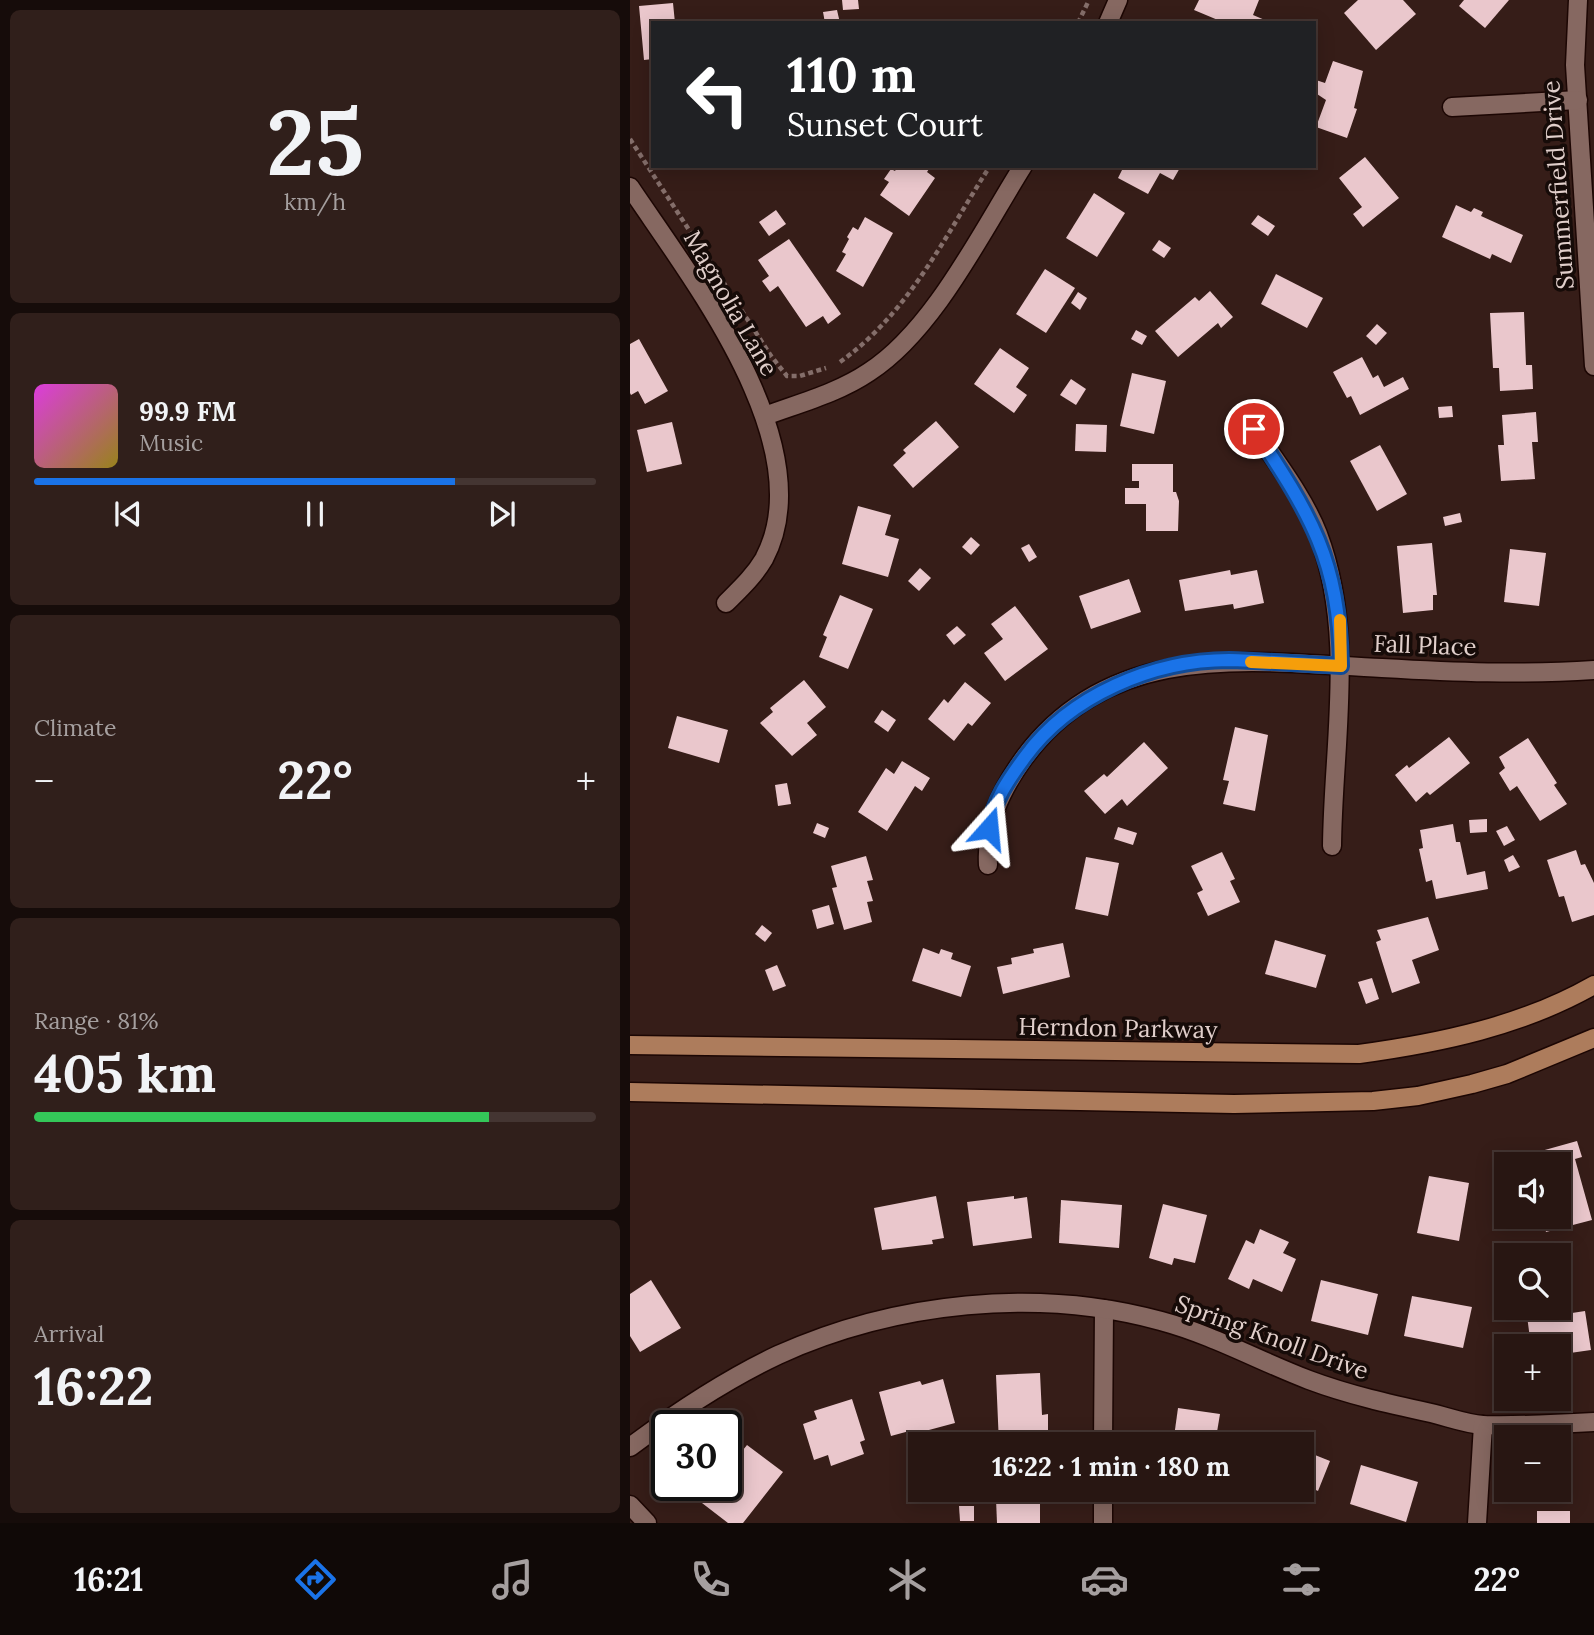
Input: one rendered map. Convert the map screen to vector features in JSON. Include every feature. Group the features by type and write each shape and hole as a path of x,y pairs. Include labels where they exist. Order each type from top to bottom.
{"main road":[{"name":"Herndon Parkway","path":"630,1045 1359,1054 1445,1041 1542,1010 1594,985"},
{"path":"630,1092 1234,1104 1373,1101 1419,1096 1484,1080 1594,1038"}],"street":[{"path":"1109,21 1118,0"},
{"name":"Summerfield Drive","path":"1578,0 1575,54 1594,366"},
{"path":"1452,107 1578,100"},
{"path":"765,416 834,391 869,372 899,349 922,324 1022,168"},
{"name":"Magnolia Lane","path":"630,187 711,308 747,370 765,416 774,459 778,501 774,531 764,558 747,583 726,603"},
{"path":"1254,429 1297,493 1317,532 1336,598 1341,666 1332,846"},
{"name":"Fall Place","path":"988,865 987,842 992,813 1003,786 1033,746 1082,704 1131,680 1182,665 1227,660 1429,671 1594,670"},
{"name":"Spring Knoll Drive","path":"630,1447 680,1410 780,1355 871,1324 938,1310 1010,1303 1104,1309 1161,1321 1213,1338 1309,1380 1367,1399 1483,1425 1594,1422"},
{"path":"1103,1432 1104,1309"},
{"path":"1477,1523 1483,1425"},
{"path":"1103,1502 1103,1523"},
{"path":"630,1505 647,1523"}],"path":[{"path":"1079,21 1089,0"},
{"path":"630,139 771,356 787,376 800,376 835,365 860,348 910,296 989,168"}],"building":[{"path":"842,0 858,0 859,9 843,10"},
{"path":"1199,0 1259,0 1253,15 1267,21 1220,21 1194,10"},
{"path":"1358,0 1403,0 1416,14 1376,50 1344,13"},
{"path":"1464,0 1509,0 1485,28 1459,6"},
{"path":"673,3 675,21 651,21 651,59 644,60 639,6"},
{"path":"837,10 840,21 825,21 823,12"},
{"path":"1333,61 1363,71 1354,108 1357,109 1347,138 1316,127 1326,100 1316,93 1316,80 1325,83"},
{"path":"1365,157 1399,198 1363,227 1353,214 1362,207 1339,178"},
{"path":"897,168 930,168 927,172 935,178 909,216 880,195 889,182 884,179 891,169 895,171"},
{"path":"1123,168 1180,168 1173,180 1160,173 1148,194 1118,178"},
{"path":"1094,193 1125,213 1097,257 1066,238"},
{"path":"1456,205 1471,212 1474,208 1483,212 1481,216 1523,235 1511,263 1492,254 1490,259 1442,237"},
{"path":"776,210 786,224 769,236 759,222"},
{"path":"1258,215 1275,226 1268,236 1251,224"},
{"path":"865,217 893,233 863,287 836,271 846,254 842,252 849,239 847,237 853,227 858,230"},
{"path":"789,239 841,314 828,324 823,316 806,327 778,286 770,292 762,281 769,276 758,260"},
{"path":"1159,240 1171,248 1164,258 1152,250"},
{"path":"1045,269 1075,288 1046,333 1016,314"},
{"path":"1276,274 1323,298 1307,328 1261,304"},
{"path":"1210,291 1233,317 1221,328 1218,323 1178,357 1155,331 1195,297 1199,301"},
{"path":"1078,292 1087,298 1080,310 1071,303"},
{"path":"1524,312 1526,365 1532,365 1533,389 1500,391 1499,368 1493,368 1490,313"},
{"path":"1377,324 1387,333 1376,345 1366,336"},
{"path":"1136,330 1147,336 1142,345 1131,339"},
{"path":"639,339 668,391 645,404 638,391 631,395 630,393 630,344"},
{"path":"1000,348 1029,368 1016,387 1027,395 1014,413 974,384"},
{"path":"1362,357 1373,378 1378,375 1384,387 1403,377 1409,389 1360,415 1351,396 1347,398 1333,372"},
{"path":"1132,373 1166,381 1154,434 1120,426"},
{"path":"1071,379 1086,389 1076,405 1060,395"},
{"path":"1452,406 1453,417 1439,418 1438,407"},
{"path":"1536,412 1538,442 1532,442 1535,479 1501,481 1498,445 1504,445 1502,415"},
{"path":"936,421 959,447 913,488 893,465 906,453 903,450"},
{"path":"672,422 682,464 647,472 637,430"},
{"path":"1076,424 1107,425 1106,452 1075,451"},
{"path":"1380,445 1407,494 1377,511 1350,461"},
{"path":"1132,464 1173,464 1173,492 1176,492 1179,501 1178,531 1146,531 1146,504 1125,504 1125,488 1139,488 1139,481 1132,481"},
{"path":"858,506 891,515 885,535 899,539 888,577 842,564"},
{"path":"1460,513 1462,522 1445,526 1443,517"},
{"path":"971,537 980,545 971,555 962,547"},
{"path":"1432,543 1437,595 1433,595 1433,610 1403,613 1397,546"},
{"path":"1029,544 1037,557 1029,562 1021,548"},
{"path":"1510,549 1546,553 1539,606 1504,602"},
{"path":"920,568 931,578 919,591 908,581"},
{"path":"1230,570 1231,575 1257,570 1264,603 1234,609 1233,604 1185,611 1179,580"},
{"path":"1129,579 1141,612 1091,629 1079,596"},
{"path":"840,595 873,609 848,669 819,657 827,637 823,635"},
{"path":"1015,606 1048,649 1005,681 984,653 1003,639 991,624"},
{"path":"957,626 966,635 954,645 946,635"},
{"path":"804,680 826,707 807,723 817,735 792,756 760,723 773,712 770,708"},
{"path":"965,682 991,703 972,726 968,723 954,741 928,719 944,699 948,703"},
{"path":"882,710 896,720 888,732 874,722"},
{"path":"677,716 728,730 719,763 668,748"},
{"path":"1235,727 1268,735 1255,811 1223,804 1229,781 1223,780"},
{"path":"1449,737 1470,763 1430,795 1427,792 1416,802 1395,775 1407,765 1409,768"},
{"path":"1528,738 1567,804 1540,821 1517,786 1510,791 1499,773 1505,768 1499,757"},
{"path":"1144,742 1168,768 1127,806 1122,799 1105,814 1084,791 1104,774 1107,777"},
{"path":"902,761 930,778 922,791 915,786 887,831 858,812 886,768 894,774"},
{"path":"787,783 791,804 778,806 775,785"},
{"path":"1487,819 1487,832 1470,833 1469,820"},
{"path":"817,823 829,828 825,838 813,833"},
{"path":"1453,824 1467,875 1485,871 1488,889 1436,899 1432,880 1426,882 1419,849 1423,848 1420,830"},
{"path":"1507,826 1515,840 1504,846 1496,831"},
{"path":"1118,827 1137,833 1133,845 1114,839"},
{"path":"1576,850 1581,865 1585,864 1594,883 1594,915 1572,922 1564,896 1559,897 1547,860"},
{"path":"1222,852 1235,879 1230,881 1240,902 1208,916 1197,893 1203,890 1191,866"},
{"path":"1513,855 1520,867 1509,872 1504,860"},
{"path":"866,856 873,880 867,881 873,901 867,902 872,922 844,930 832,888 837,887 831,866"},
{"path":"1086,857 1119,863 1108,916 1075,909"},
{"path":"829,905 834,924 817,929 812,910"},
{"path":"1428,917 1439,950 1412,960 1420,983 1392,993 1376,942 1381,940 1377,930"},
{"path":"762,925 772,933 765,942 755,934"},
{"path":"1275,940 1326,955 1316,988 1265,974"},
{"path":"1063,943 1070,977 1003,994 997,967 1012,964 1011,958 1034,953 1033,949"},
{"path":"923,948 939,954 941,949 953,953 951,959 971,966 961,997 912,981"},
{"path":"777,965 786,986 773,991 765,970"},
{"path":"1372,978 1379,999 1366,1004 1358,982"},
{"path":"1577,1141 1582,1157 1575,1159 1592,1220 1571,1225 1571,1152 1538,1152"},
{"path":"1429,1176 1469,1183 1459,1241 1417,1233"},
{"path":"936,1196 944,1238 932,1240 933,1244 882,1250 874,1208"},
{"path":"1014,1196 1014,1199 1027,1197 1032,1238 973,1246 967,1202"},
{"path":"1061,1200 1122,1205 1119,1248 1059,1243"},
{"path":"1163,1204 1207,1215 1195,1263 1174,1258 1172,1265 1149,1258"},
{"path":"1260,1229 1289,1242 1283,1253 1296,1259 1282,1292 1253,1279 1249,1289 1228,1279 1246,1240 1254,1244"},
{"path":"651,1280 681,1328 640,1352 630,1336 630,1294"},
{"path":"1321,1280 1378,1294 1368,1335 1311,1321"},
{"path":"1412,1296 1472,1307 1463,1348 1404,1336"},
{"path":"1571,1309 1572,1313 1585,1311 1591,1350 1571,1353 1571,1334 1529,1334 1528,1320 1571,1320"},
{"path":"1040,1373 1042,1415 1048,1414 1048,1432 998,1432 996,1375"},
{"path":"943,1379 955,1423 921,1432 913,1430 891,1436 879,1392 920,1381 922,1385"},
{"path":"852,1399 865,1440 860,1442 864,1454 831,1466 828,1455 814,1460 803,1424 817,1419 814,1411"},
{"path":"1178,1408 1220,1414 1217,1432 1175,1432"},
{"path":"747,1445 783,1472 743,1523 728,1523 702,1503 742,1501 742,1451"},
{"path":"1314,1455 1330,1461 1318,1491 1314,1489"},
{"path":"1361,1465 1418,1482 1406,1522 1350,1504"},
{"path":"996,1502 1040,1502 1040,1523 997,1523"},
{"path":"959,1506 974,1506 974,1521 960,1521"},
{"path":"1537,1511 1570,1511 1570,1523 1537,1523"}],"slow traffic":[{"path":"1251,662 1341,666 1340,620"}],"route":[{"path":"989,828 1003,786 1033,746 1056,723 1082,704 1110,689 1152,672 1182,665 1227,660 1341,666 1340,621 1336,598 1332,576 1317,532 1297,493 1254,429"}]}
